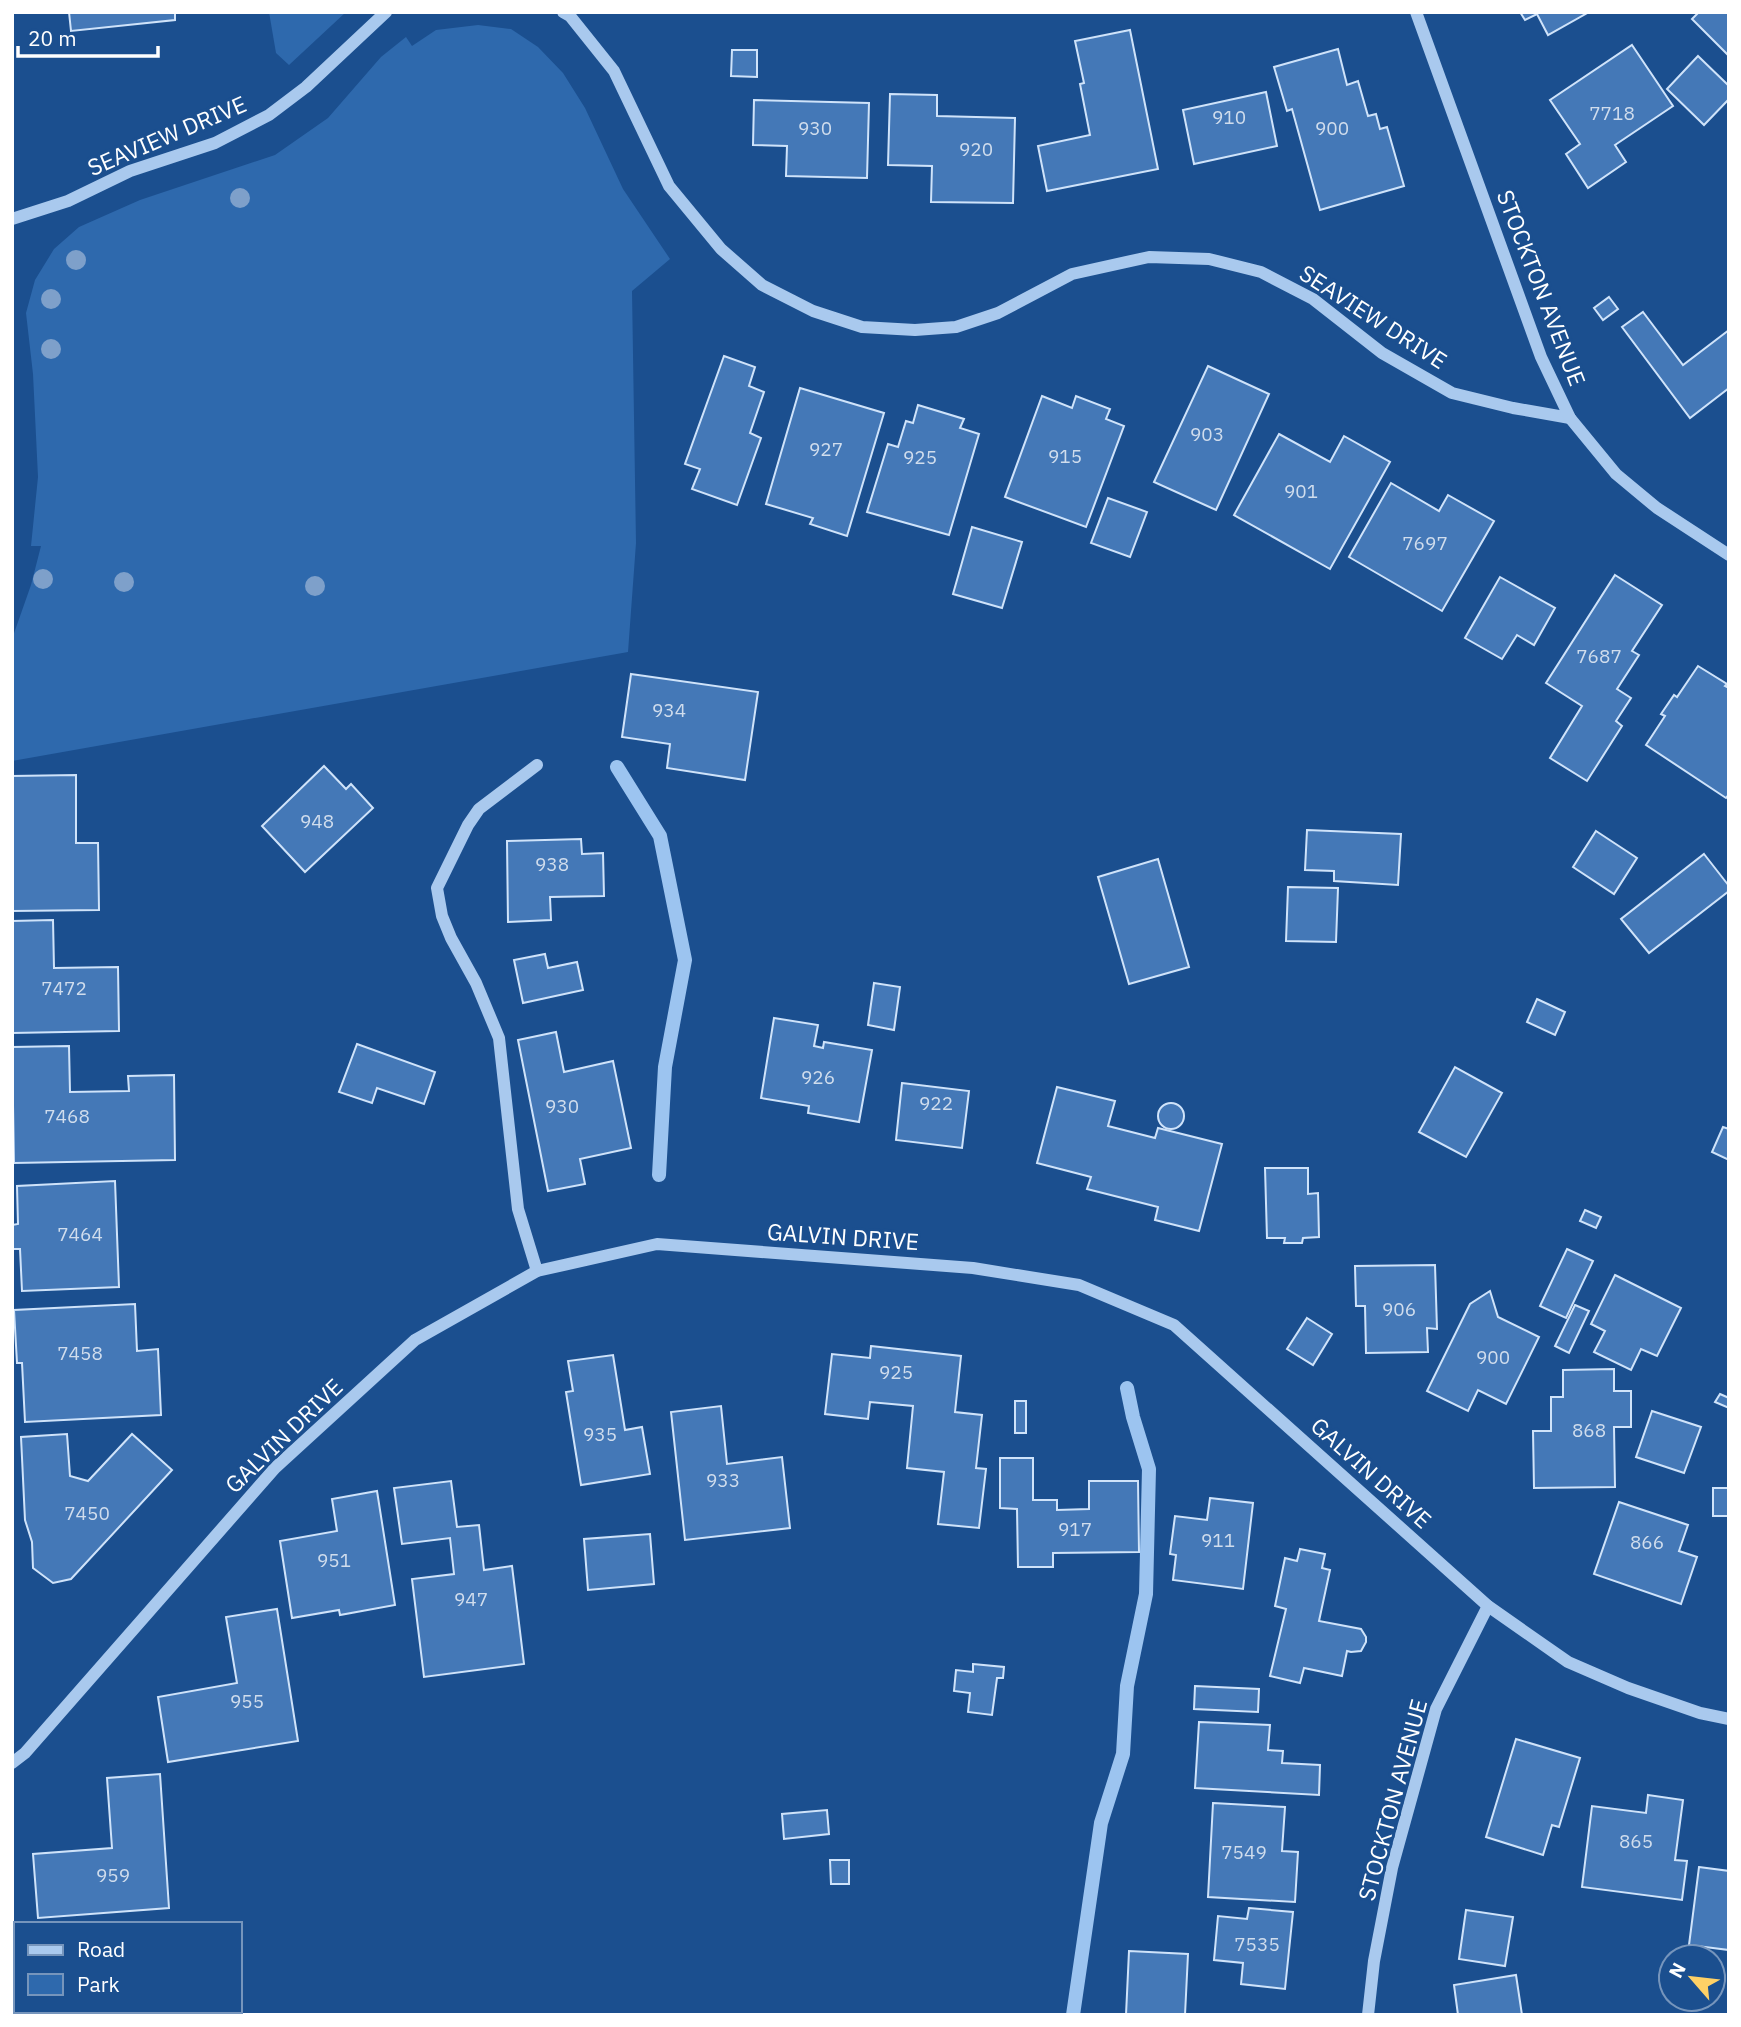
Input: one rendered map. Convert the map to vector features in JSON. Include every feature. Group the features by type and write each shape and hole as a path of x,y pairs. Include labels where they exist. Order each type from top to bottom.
{"street":[{"name":"SEAVIEW DRIVE","path":"12,219 68,201 130,171 215,143 270,115 306,86 386,12"},
{"name":"SEAVIEW DRIVE","path":"564,12 614,71 668,186 722,249 762,285 813,311 862,327 915,330 956,327 998,313 1072,274 1149,257 1209,259 1261,272 1313,299 1382,353 1452,393 1570,418"},
{"name":"STOCKTON AVENUE","path":"1416,12 1541,357 1570,418 1616,474 1657,509 1729,555"},
{"path":"537,765 479,809 464,831 437,888 442,916 451,938 476,984 499,1038 518,1209 537,1271"},
{"name":"GALVIN DRIVE","path":"12,1763 25,1753 275,1468 415,1340 537,1271 657,1244 973,1268 1079,1285 1174,1325 1488,1606 1568,1662 1628,1688 1700,1713 1729,1719"},
{"name":"STOCKTON AVENUE","path":"1368,2015 1374,1961 1392,1868 1436,1709 1488,1606"}],"green space":[{"path":"269,12 346,12 289,65 276,53"},
{"path":"478,25 511,29 538,47 563,73 585,108 623,189 670,259 632,291 636,543 628,652 12,761 12,639 41,546 31,546 38,477 33,374 26,313 35,280 54,249 79,227 140,200 275,155 328,118 381,57 406,37 412,46 436,30"}],"building":[{"path":"69,12 175,12 175,20 71,31"},
{"path":"1520,12 1589,12 1548,35 1537,14 1525,20"},
{"path":"1699,12 1729,12 1729,56 1692,19"},
{"path":"1130,30 1158,169 1047,191 1038,146 1090,135 1080,84 1084,83 1075,41"},
{"path":"1632,45 1673,106 1615,145 1626,162 1588,188 1566,154 1580,144 1550,100"},
{"path":"1338,49 1347,85 1358,81 1368,116 1376,114 1380,129 1387,127 1404,186 1320,210 1292,109 1287,111 1274,67"},
{"path":"732,50 757,50 757,77 731,76"},
{"path":"1698,56 1729,86 1729,99 1704,125 1667,89"},
{"path":"1266,92 1277,146 1194,164 1183,110"},
{"path":"890,94 937,95 937,116 1015,118 1013,203 931,202 932,166 888,165"},
{"path":"754,100 869,103 867,178 786,176 787,146 753,145"},
{"path":"1609,297 1618,309 1603,320 1594,308"},
{"path":"1643,312 1683,365 1729,330 1729,388 1690,418 1622,327"},
{"path":"724,356 755,367 749,386 764,392 750,433 761,438 737,505 692,489 700,469 685,464"},
{"path":"1208,366 1269,394 1216,510 1154,482"},
{"path":"800,388 884,413 847,536 810,524 813,518 766,504"},
{"path":"1042,396 1072,408 1076,396 1110,409 1106,419 1124,426 1086,527 1005,497"},
{"path":"918,405 964,419 960,428 979,434 949,535 867,512 888,444 898,447 906,421 913,423"},
{"path":"1279,434 1330,462 1344,436 1390,462 1330,569 1234,515"},
{"path":"1391,483 1439,511 1448,495 1494,521 1442,611 1349,557"},
{"path":"1108,498 1147,512 1130,557 1091,543"},
{"path":"972,527 1022,542 1002,608 953,594"},
{"path":"1615,575 1662,605 1632,651 1639,655 1617,689 1631,698 1616,721 1622,726 1587,781 1550,758 1582,706 1546,683"},
{"path":"1500,577 1555,608 1534,645 1517,635 1502,659 1465,638"},
{"path":"1698,666 1727,684 1725,686 1729,688 1729,794 1726,798 1646,745 1665,716 1661,714 1674,695 1677,697"},
{"path":"631,674 758,692 745,780 667,768 670,744 622,737"},
{"path":"324,766 346,789 351,784 373,808 305,872 262,826"},
{"path":"76,775 76,843 98,843 99,910 12,911 12,776"},
{"path":"1307,830 1401,834 1398,885 1334,881 1334,871 1305,870"},
{"path":"1596,831 1637,858 1614,894 1573,867"},
{"path":"581,839 582,854 603,853 604,896 550,897 551,920 508,922 507,841"},
{"path":"1704,854 1729,886 1729,891 1649,953 1621,919"},
{"path":"1158,859 1189,967 1129,984 1098,877"},
{"path":"1288,887 1338,888 1336,942 1286,941"},
{"path":"53,920 54,968 118,967 119,1031 12,1033 12,921"},
{"path":"545,954 548,968 577,962 583,990 523,1003 514,960"},
{"path":"874,983 900,987 894,1030 868,1025"},
{"path":"1537,999 1565,1012 1555,1035 1527,1022"},
{"path":"774,1018 818,1025 814,1046 823,1048 824,1042 872,1050 859,1122 808,1113 809,1106 761,1098"},
{"path":"556,1032 564,1072 613,1061 631,1148 580,1159 585,1184 548,1191 518,1040"},
{"path":"357,1044 435,1072 424,1104 377,1088 372,1103 339,1092"},
{"path":"69,1046 70,1092 129,1091 128,1076 174,1075 175,1160 14,1163 12,1047"},
{"path":"1455,1067 1502,1093 1466,1157 1419,1132"},
{"path":"902,1083 969,1091 962,1148 896,1140"},
{"path":"1057,1087 1115,1101 1108,1126 1155,1138 1158,1128 1222,1144 1199,1231 1155,1220 1158,1207 1087,1189 1091,1177 1037,1163"},
{"path":"1171,1103 1180,1107 1184,1116 1180,1125 1171,1129 1162,1125 1158,1116 1162,1107"},
{"path":"1723,1127 1729,1129 1729,1160 1712,1152"},
{"path":"1265,1168 1308,1168 1308,1194 1318,1193 1319,1237 1303,1238 1302,1243 1284,1243 1285,1238 1267,1238"},
{"path":"115,1181 119,1287 22,1291 20,1249 12,1249 12,1225 18,1224 17,1186"},
{"path":"1585,1210 1601,1217 1596,1228 1580,1221"},
{"path":"1567,1249 1593,1261 1566,1318 1540,1306"},
{"path":"1435,1265 1437,1329 1427,1328 1428,1352 1366,1353 1365,1306 1356,1306 1355,1266"},
{"path":"1615,1275 1681,1308 1657,1356 1641,1349 1631,1370 1594,1352 1605,1331 1591,1324"},
{"path":"1490,1291 1498,1317 1539,1337 1506,1404 1478,1390 1468,1411 1427,1391 1470,1304"},
{"path":"135,1304 137,1351 158,1349 161,1415 25,1422 22,1363 17,1363 14,1310"},
{"path":"1575,1305 1589,1311 1569,1353 1555,1346"},
{"path":"1307,1318 1332,1334 1313,1365 1287,1349"},
{"path":"871,1346 961,1356 955,1412 982,1415 976,1468 986,1469 979,1528 938,1524 944,1472 907,1468 913,1406 870,1402 868,1419 825,1414 832,1354 870,1358"},
{"path":"613,1355 625,1430 642,1427 650,1474 581,1485 566,1392 573,1391 568,1361"},
{"path":"1614,1369 1614,1391 1631,1391 1631,1427 1614,1427 1615,1487 1534,1488 1533,1431 1551,1431 1551,1397 1563,1397 1563,1370"},
{"path":"1720,1394 1729,1398 1729,1408 1715,1402"},
{"path":"1015,1401 1026,1401 1026,1433 1015,1433"},
{"path":"721,1406 727,1464 782,1457 790,1528 685,1540 671,1412"},
{"path":"1652,1411 1701,1427 1684,1473 1636,1457"},
{"path":"67,1434 70,1476 88,1481 132,1434 172,1470 71,1579 53,1583 33,1568 32,1542 25,1520 21,1437"},
{"path":"1000,1458 1033,1458 1033,1500 1057,1500 1057,1510 1089,1509 1089,1481 1138,1481 1139,1552 1053,1553 1053,1567 1018,1567 1017,1509 1000,1508"},
{"path":"451,1481 457,1527 479,1525 484,1570 512,1566 524,1664 424,1677 412,1579 454,1574 450,1538 402,1544 394,1488"},
{"path":"1713,1488 1729,1488 1729,1516 1713,1516"},
{"path":"377,1491 395,1605 340,1615 339,1610 292,1618 280,1541 337,1531 332,1499"},
{"path":"1210,1498 1253,1503 1243,1589 1173,1580 1176,1555 1170,1554 1175,1516 1207,1520"},
{"path":"1619,1502 1688,1525 1679,1551 1697,1557 1681,1604 1594,1574"},
{"path":"650,1534 654,1584 588,1590 584,1539"},
{"path":"1300,1549 1325,1554 1322,1568 1330,1570 1319,1621 1361,1629 1366,1642 1361,1651 1347,1651 1342,1676 1304,1668 1300,1683 1270,1676 1286,1609 1275,1606 1285,1558 1297,1561"},
{"path":"277,1609 298,1741 168,1762 158,1697 237,1683 226,1617"},
{"path":"973,1664 1004,1667 1003,1678 997,1678 992,1715 968,1712 970,1693 954,1691 956,1670 973,1672"},
{"path":"1195,1686 1259,1689 1258,1712 1194,1709"},
{"path":"1199,1722 1270,1725 1268,1750 1283,1751 1282,1763 1320,1765 1319,1795 1195,1788"},
{"path":"1516,1739 1580,1758 1559,1827 1552,1825 1543,1855 1486,1837"},
{"path":"160,1774 169,1908 38,1918 33,1854 112,1848 107,1778"},
{"path":"1648,1795 1683,1800 1675,1860 1687,1861 1682,1900 1582,1887 1592,1806 1646,1813"},
{"path":"1213,1803 1285,1807 1282,1851 1298,1852 1295,1902 1208,1897"},
{"path":"827,1810 829,1834 784,1839 782,1814"},
{"path":"830,1860 849,1860 849,1884 831,1884"},
{"path":"1699,1867 1729,1871 1729,1950 1727,1943 1689,1943"},
{"path":"1249,1908 1293,1912 1285,1989 1241,1984 1243,1963 1214,1960 1218,1916 1247,1919"},
{"path":"1466,1910 1513,1917 1505,1966 1459,1959"},
{"path":"1129,1951 1188,1954 1185,2015 1126,2015"},
{"path":"1516,1975 1522,2015 1458,2015 1454,1985"}],"waterway":[{"path":"617,767 660,836 685,960 665,1067 659,1175"},
{"path":"1073,2015 1101,1823 1123,1754 1127,1686 1146,1594 1149,1469 1127,1388"}]}
